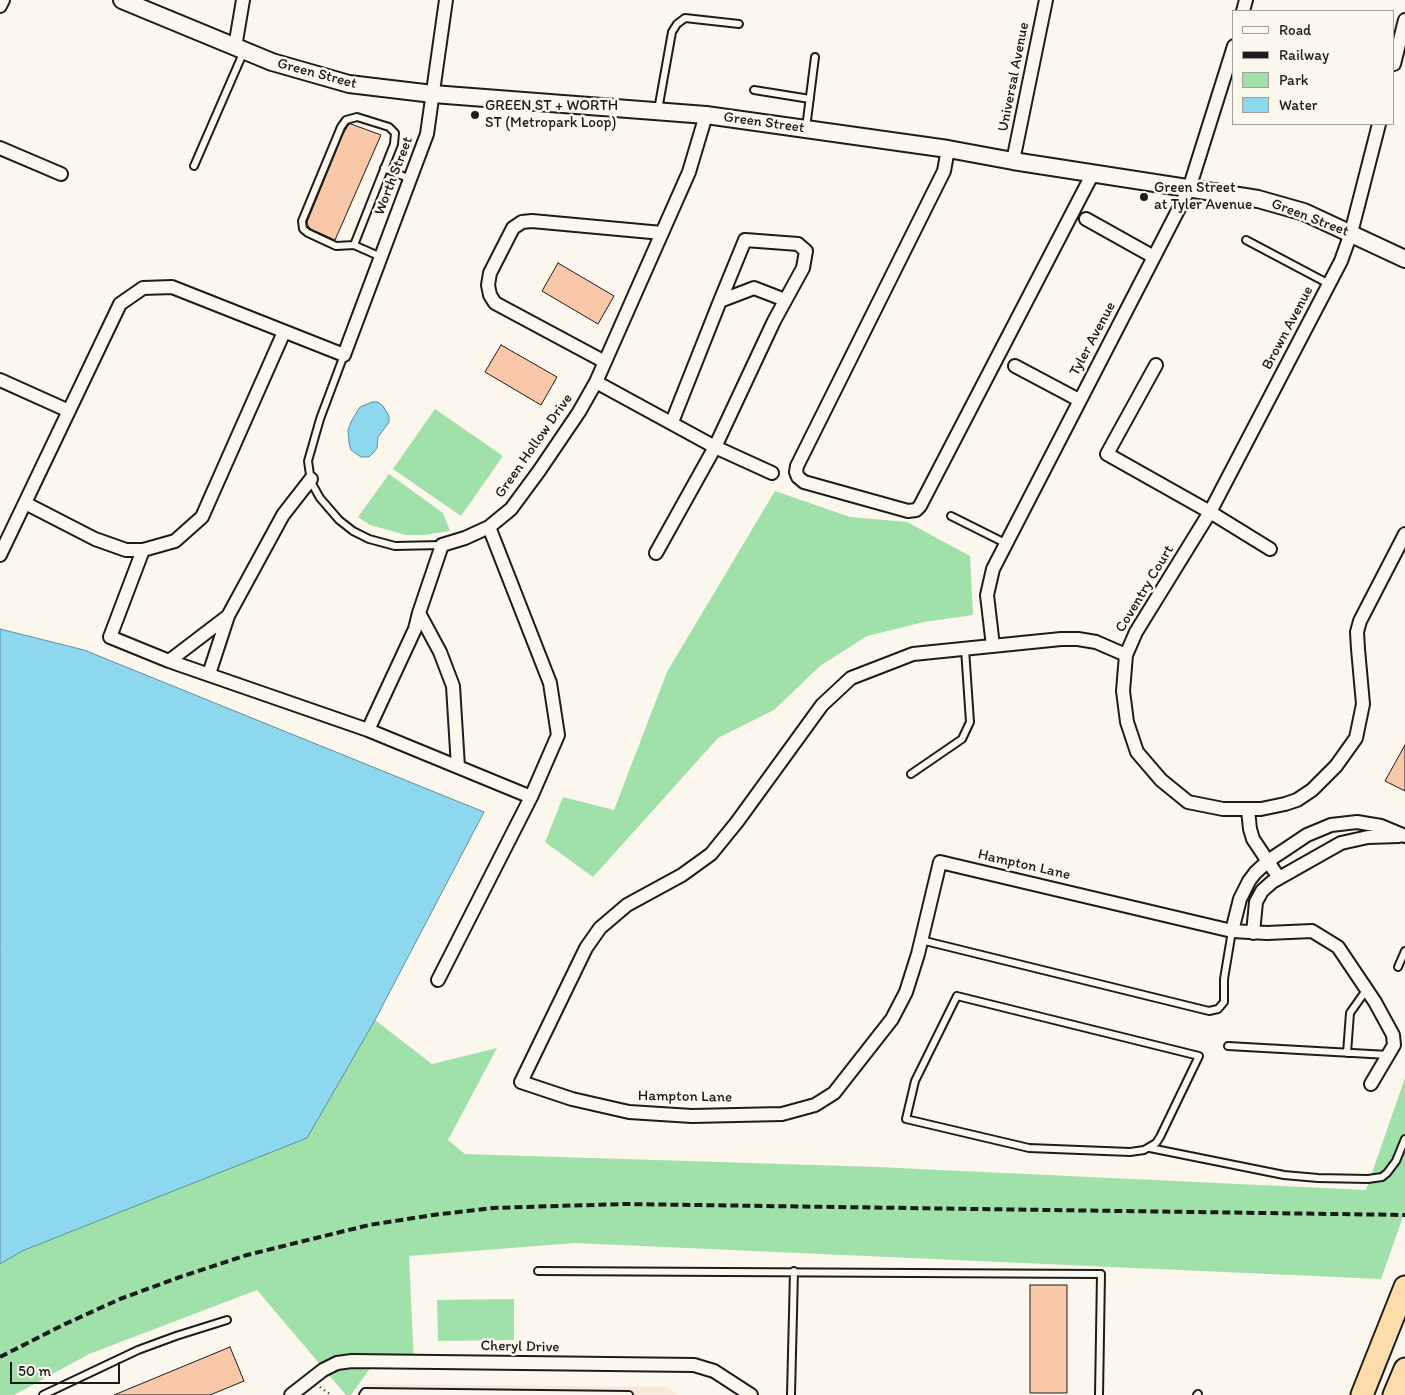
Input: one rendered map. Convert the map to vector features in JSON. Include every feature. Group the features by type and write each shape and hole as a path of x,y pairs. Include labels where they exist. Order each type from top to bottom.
{"highway":[{"path":"1362,1395 1405,1287"},
{"path":"1394,1395 1405,1371"}],"street":[{"path":"0,6 3,0"},
{"name":"Green Street","path":"122,0 272,62 349,84 433,94 706,115 948,149 1258,199 1304,212 1405,259"},
{"path":"240,49 243,0"},
{"name":"Worth Street","path":"344,355 427,134 446,0"},
{"name":"Universal Avenue","path":"1013,161 1046,0"},
{"path":"1395,60 1405,20"},
{"name":"Tyler Avenue","path":"993,646 988,609 988,587 993,569 1005,542 1190,188 1232,52"},
{"name":"Green Hollow Drive","path":"442,545 465,538 489,527 511,509 579,412 596,382 689,172 706,115"},
{"name":"Brown Avenue","path":"1196,535 1210,512 1341,261 1351,233 1379,125"},
{"path":"0,148 61,174"},
{"path":"948,149 944,171 796,472 798,477 804,482 908,512 916,510 920,506 1092,173"},
{"path":"1086,219 1154,257"},
{"path":"605,362 495,303 490,295 488,285 490,273 513,228 522,222 532,220 662,233"},
{"path":"656,553 715,447 802,268 806,251 798,244 744,240 672,422"},
{"path":"0,555 120,304 143,288 172,287 344,355"},
{"path":"720,301 754,288 785,300"},
{"path":"25,503 95,539 126,550 143,550 175,541 202,517 284,332"},
{"path":"1156,365 1107,454 1210,512 1270,549"},
{"path":"1015,366 1079,400"},
{"path":"0,380 69,411"},
{"path":"596,382 715,447 772,473"},
{"path":"209,674 228,616 283,515 311,479"},
{"path":"438,980 531,797 558,735 550,683 489,527"},
{"name":"Coventry Court","path":"1196,535 1136,632 1126,655 1123,691 1127,722 1137,752 1161,780 1188,802 1223,809 1248,810 1285,804 1297,800 1312,790 1336,766 1356,738 1363,704 1357,632 1360,621 1405,534"},
{"path":"368,730 415,630 442,545"},
{"path":"143,550 110,637 168,661 368,730 531,797"},
{"path":"419,613 440,652 453,686 458,767"},
{"path":"168,661 228,616"},
{"name":"Hampton Lane","path":"1126,655 1096,642 1060,639 912,654 851,678 822,705 737,822 711,854 682,875 627,905 600,928 586,948 521,1082 572,1099 629,1112 692,1116 782,1114 815,1105 834,1093 892,1019 906,992 940,862 1232,931 1280,933 1312,930 1338,947 1367,989 1394,1035 1394,1046 1371,1084"},
{"path":"1248,810 1253,839 1280,878"},
{"path":"1232,931 1244,891 1255,873 1268,861 1307,835 1322,828 1348,822 1365,822 1388,828 1405,836"},
{"path":"1322,828 1330,848"},
{"path":"1253,933 1254,908 1258,896 1267,886 1330,848 1350,840 1368,837 1405,836"},
{"name":"Cheryl Drive","path":"290,1395 323,1370 337,1363 352,1361 694,1365 714,1371 751,1395"}],"lane":[{"path":"658,112 672,32 676,24 686,18 739,24"},
{"path":"194,166 240,49"},
{"path":"806,129 815,57"},
{"path":"754,90 810,99"},
{"path":"354,245 394,144 395,133 389,127 357,117 346,120 341,127 302,221 303,229 336,246 354,245 381,257"},
{"path":"384,168 410,179"},
{"path":"1246,240 1329,284"},
{"path":"344,355 320,419 308,461 311,479 320,498 339,520 353,531 369,539 395,546 442,545"},
{"path":"951,516 1005,542"},
{"path":"911,774 962,740 970,722 965,649"},
{"path":"921,940 1209,1011 1218,1009 1224,1002 1224,979 1232,931"},
{"path":"1398,967 1405,951"},
{"path":"1347,1053 1350,1014 1367,989"},
{"path":"1150,1148 1160,1137 1199,1056 957,996 915,1081 906,1119 1029,1148 1130,1152 1150,1148 1284,1175 1318,1178 1368,1179 1382,1177 1396,1161 1405,1139"},
{"path":"1228,1046 1389,1055"},
{"path":"538,1270 1101,1274 1099,1395"},
{"path":"791,1395 794,1271"},
{"path":"43,1395 138,1350 227,1320"},
{"path":"362,1395 365,1392 629,1395"}],"shaded area":[{"path":"368,1384 666,1387 677,1395 361,1395"}],"green space":[{"path":"435,409 503,456 461,516 393,469"},
{"path":"389,474 443,513 450,531 424,535 406,535 370,525 358,517"},
{"path":"775,491 850,517 907,522 970,556 973,615 924,622 867,636 820,666 774,710 718,738 593,877 545,842 563,797 614,810 667,672"},
{"path":"375,1020 432,1064 497,1048 448,1140 465,1154 877,1167 1366,1190 1405,1078 1405,1211 1381,1279 575,1243 409,1256 414,1364 373,1364 351,1395 346,1395 257,1290 89,1354 14,1395 0,1395 0,1264 22,1251 307,1138"},
{"path":"514,1299 514,1340 438,1341 437,1300"}],"water":[{"path":"372,402 378,402 383,406 389,416 389,422 378,437 377,448 374,452 369,457 361,457 351,450 348,430 360,407"},
{"path":"0,629 84,650 484,812 375,1020 307,1138 22,1251 0,1264"}],"building":[{"path":"349,124 381,135 335,240 311,229 307,222 343,134"},
{"path":"558,263 614,296 598,324 542,291"},
{"path":"501,345 557,377 541,405 485,372"},
{"path":"1405,745 1405,791 1385,781"},
{"path":"1030,1285 1067,1285 1067,1393 1030,1393"},
{"path":"230,1347 244,1381 210,1395 114,1395"}],"railway":[{"path":"0,1357 120,1299 247,1255 369,1225 493,1208 623,1204 1405,1215"}],"place":[{"name":"GREEN ST + WORTH ST (Metropark Loop)","path":"475,115"},
{"name":"Green Street at Tyler Avenue","path":"1144,197"}]}
